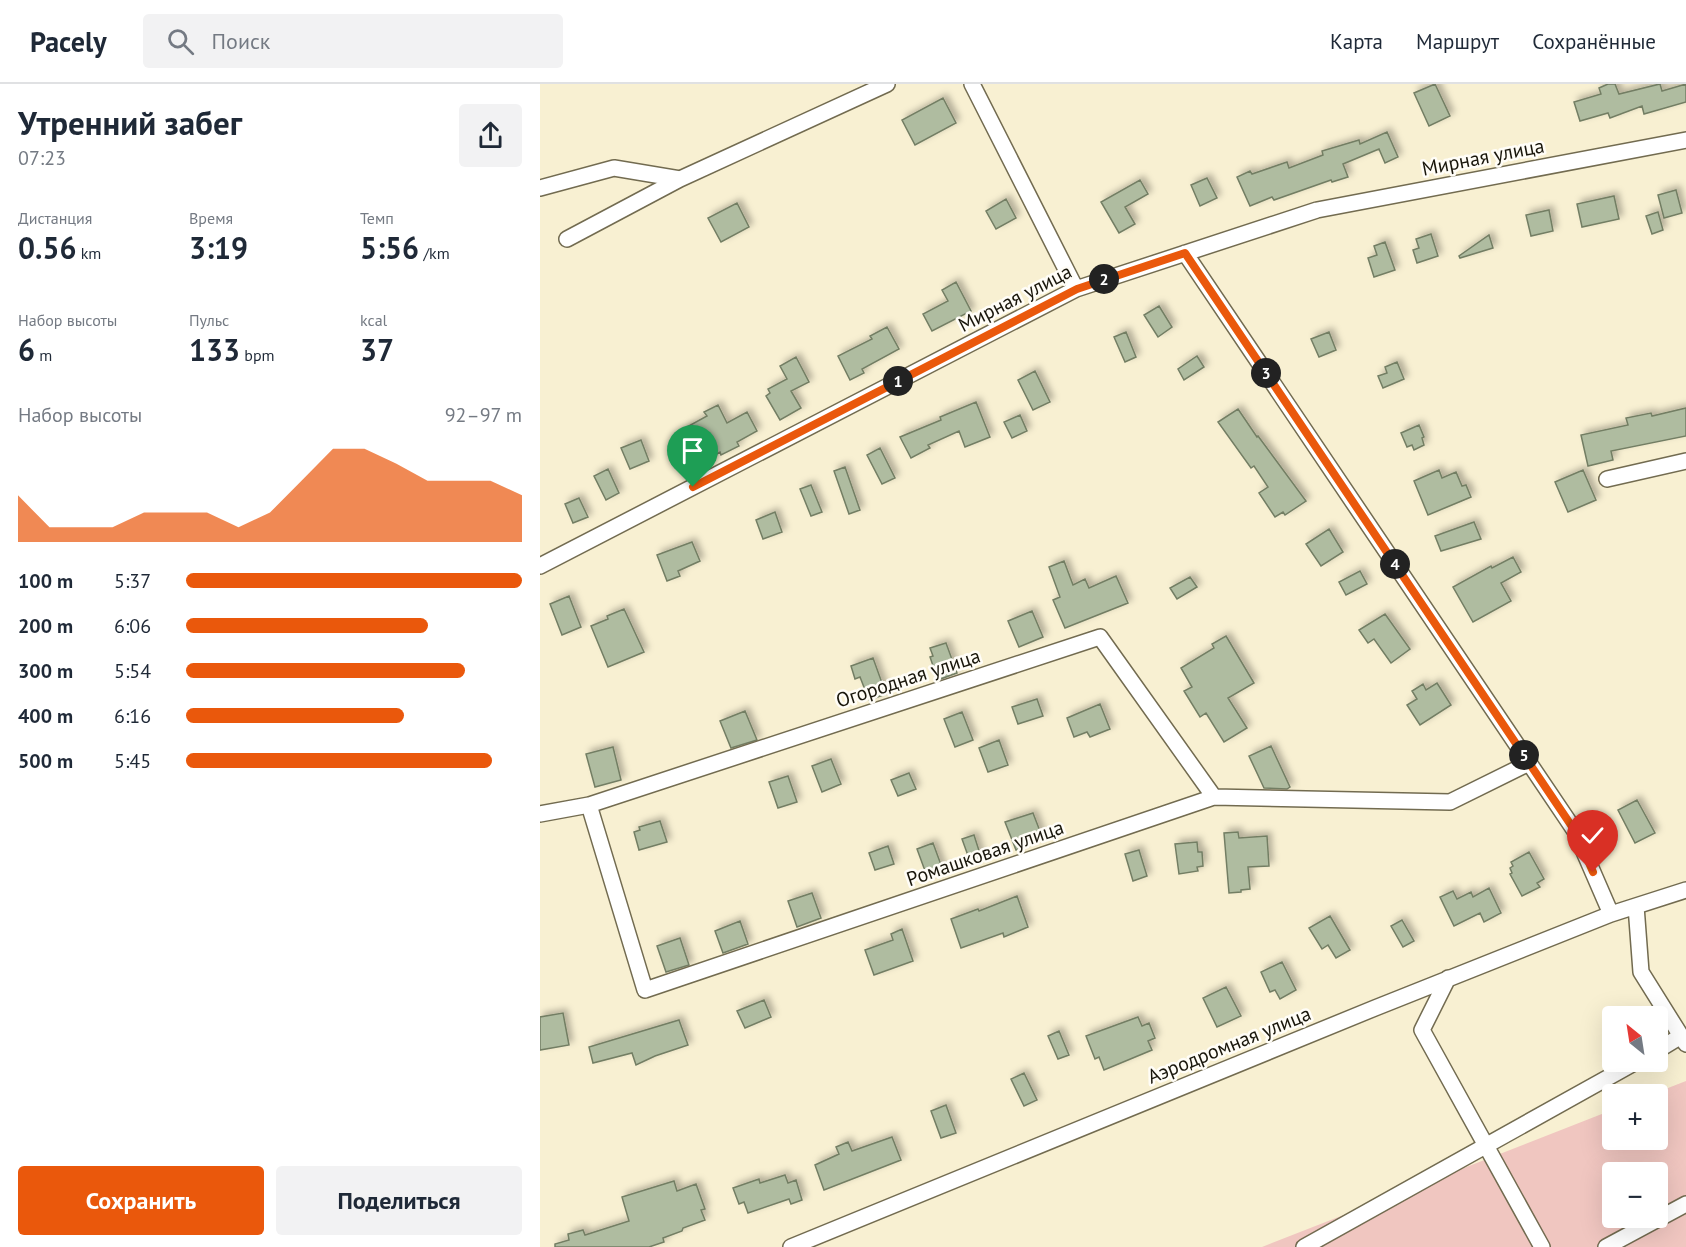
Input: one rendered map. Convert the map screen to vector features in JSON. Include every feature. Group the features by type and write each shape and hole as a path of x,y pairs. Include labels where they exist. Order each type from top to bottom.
{"street":[{"path":"567,239 680,179 887,84"},
{"path":"972,84 1077,289"},
{"name":"Мирная улица","path":"540,566 1077,289 1317,210 1686,140"},
{"path":"540,188 614,168 680,179"},
{"path":"1185,253 1575,831 1611,914"},
{"path":"1607,479 1686,461"},
{"name":"Огородная улица","path":"540,814 590,805 1100,636 1214,797"},
{"name":"Ромашковая улица","path":"590,805 645,990 1214,797 1450,802 1529,763"},
{"name":"Аэродромная улица","path":"790,1247 1448,978 1611,914 1686,890"},
{"path":"1636,906 1641,972 1684,1040 1668,1046"},
{"path":"1448,978 1422,1030 1542,1247"},
{"path":"1304,1247 1618,1072"},
{"path":"1606,1247 1686,1204"}],"shaded area":[{"path":"1686,1081 1686,1247 1262,1247 1602,1114 1602,1150 1668,1150 1668,1088"}],"building":[{"path":"1435,84 1450,116 1429,126 1414,93"},
{"path":"1615,84 1619,94 1660,84 1662,91 1686,84 1686,102 1644,114 1642,106 1610,118 1608,113 1580,121 1574,102 1601,94 1599,88"},
{"path":"943,98 956,123 915,145 902,120"},
{"path":"1387,132 1398,157 1385,163 1379,149 1343,164 1348,177 1332,182 1331,180 1274,200 1272,197 1250,206 1237,177 1250,171 1252,174 1287,162 1289,168 1323,155 1322,151 1359,140 1360,144"},
{"path":"1207,178 1217,198 1200,206 1191,185"},
{"path":"1140,180 1148,194 1125,207 1135,224 1119,233 1101,202"},
{"path":"1676,190 1682,213 1664,218 1658,195"},
{"path":"1614,196 1619,219 1582,227 1577,204"},
{"path":"1006,199 1016,218 996,229 986,211"},
{"path":"737,203 749,227 721,242 708,218"},
{"path":"1549,210 1553,231 1531,236 1526,215"},
{"path":"1658,212 1663,230 1652,234 1646,216"},
{"path":"1431,234 1438,256 1417,263 1413,250 1419,248 1416,239"},
{"path":"1489,235 1493,248 1460,258 1459,256"},
{"path":"1385,242 1395,270 1374,277 1368,258 1377,255 1374,246"},
{"path":"956,282 971,311 932,331 923,314 948,301 942,290"},
{"path":"1159,306 1172,327 1158,337 1144,315"},
{"path":"887,327 899,349 862,369 864,373 850,380 838,356 872,339 870,336"},
{"path":"1126,332 1136,357 1125,362 1114,337"},
{"path":"1329,332 1336,350 1319,357 1311,339"},
{"path":"1197,356 1204,367 1184,380 1178,369"},
{"path":"796,357 809,382 791,391 801,408 780,420 766,396 770,393 768,389 787,379 780,366"},
{"path":"1397,362 1404,379 1383,388 1378,376 1387,373 1385,367"},
{"path":"1035,371 1050,402 1033,410 1018,380"},
{"path":"976,402 990,437 965,447 959,431 928,445 930,448 911,458 900,437"},
{"path":"718,405 727,423 747,412 757,431 737,442 739,446 721,455 720,452 700,464 684,436 688,433 685,428 707,416 704,412"},
{"path":"1686,408 1686,436 1611,451 1613,460 1588,466 1581,435 1628,425 1626,418 1651,413 1652,416"},
{"path":"1238,409 1306,501 1285,515 1283,512 1275,517 1259,493 1268,487 1254,466 1251,468 1218,422"},
{"path":"1020,415 1027,431 1012,438 1004,422"},
{"path":"1419,425 1424,437 1422,438 1424,445 1414,450 1412,445 1407,447 1401,433"},
{"path":"641,440 649,461 630,469 621,448"},
{"path":"880,448 895,478 882,484 867,455"},
{"path":"845,467 860,510 849,514 834,471"},
{"path":"608,469 619,493 606,500 594,476"},
{"path":"1439,470 1442,478 1456,472 1462,486 1466,485 1471,497 1428,515 1414,481"},
{"path":"1583,470 1596,500 1568,512 1555,482"},
{"path":"811,485 822,512 811,516 800,489"},
{"path":"579,498 588,517 573,523 565,504"},
{"path":"775,512 782,532 763,539 756,520"},
{"path":"1474,522 1481,539 1441,551 1435,536"},
{"path":"1329,529 1343,552 1321,566 1306,544"},
{"path":"692,542 700,561 678,571 680,576 667,581 657,555"},
{"path":"1513,557 1521,572 1501,583 1511,601 1473,622 1453,587"},
{"path":"1064,561 1073,585 1085,579 1089,588 1116,576 1128,603 1065,628 1053,600 1060,597 1049,567"},
{"path":"1360,571 1367,584 1346,595 1339,582"},
{"path":"1190,577 1197,587 1177,599 1170,588"},
{"path":"569,596 581,627 562,635 550,604"},
{"path":"624,609 644,652 608,667 591,626"},
{"path":"1032,611 1043,637 1019,647 1008,621"},
{"path":"1385,614 1410,649 1391,663 1374,639 1368,643 1359,630"},
{"path":"1226,636 1254,683 1228,698 1247,728 1224,742 1206,713 1200,717 1184,691 1192,687 1181,668 1214,648 1212,644"},
{"path":"946,643 957,673 938,680 930,657 933,656 930,648"},
{"path":"873,658 886,694 869,700 860,677 855,679 851,666"},
{"path":"1437,683 1451,705 1420,725 1407,705 1417,699 1412,691 1423,684 1426,690"},
{"path":"1037,699 1043,716 1018,724 1012,707"},
{"path":"1100,704 1110,729 1090,737 1087,732 1074,737 1067,718"},
{"path":"745,711 757,740 731,748 720,721"},
{"path":"962,712 973,740 955,747 944,719"},
{"path":"999,740 1008,765 988,772 979,748"},
{"path":"1271,746 1290,787 1287,789 1264,788 1249,756"},
{"path":"613,747 621,780 595,787 586,754"},
{"path":"831,759 841,784 822,792 812,766"},
{"path":"909,773 916,789 898,796 891,780"},
{"path":"788,776 797,802 778,808 769,782"},
{"path":"1637,800 1655,833 1635,843 1618,810"},
{"path":"1033,813 1043,839 1016,850 1005,822"},
{"path":"660,821 667,842 639,850 634,832 640,830 639,827"},
{"path":"1238,832 1239,838 1267,836 1269,866 1248,867 1250,889 1229,893 1224,833"},
{"path":"974,835 982,860 971,864 962,839"},
{"path":"1197,842 1198,852 1202,852 1203,866 1197,867 1198,871 1179,874 1175,844"},
{"path":"933,843 944,873 928,879 917,849"},
{"path":"888,846 894,864 875,870 869,853"},
{"path":"1139,850 1147,876 1133,881 1125,854"},
{"path":"1529,852 1544,879 1537,883 1540,887 1522,896 1510,874 1512,873 1510,868 1513,866 1511,862"},
{"path":"1489,888 1501,913 1484,922 1480,913 1454,926 1440,897 1453,891 1457,899 1471,892 1473,897"},
{"path":"812,893 821,918 797,927 788,901"},
{"path":"1017,896 1028,927 1004,937 1003,933 961,948 951,919"},
{"path":"1330,916 1350,950 1336,958 1328,945 1322,949 1309,928"},
{"path":"1402,920 1414,941 1403,947 1391,926"},
{"path":"740,921 748,944 723,953 715,931"},
{"path":"902,929 913,961 874,975 865,950 893,940 891,934"},
{"path":"680,938 689,965 666,972 657,946"},
{"path":"1282,962 1296,990 1280,999 1275,990 1270,992 1261,972"},
{"path":"1226,987 1241,1016 1217,1027 1203,998"},
{"path":"764,1000 771,1017 745,1028 737,1011"},
{"path":"563,1013 569,1045 540,1050 540,1017"},
{"path":"1138,1017 1142,1026 1149,1023 1155,1038 1148,1041 1152,1050 1104,1070 1099,1057 1095,1059 1086,1036"},
{"path":"679,1020 688,1045 636,1065 632,1053 593,1063 589,1047"},
{"path":"1059,1031 1069,1055 1058,1059 1048,1036"},
{"path":"1024,1073 1037,1100 1024,1106 1011,1079"},
{"path":"946,1105 956,1133 941,1138 931,1111"},
{"path":"892,1137 901,1160 824,1190 815,1165 839,1154 836,1147 848,1142 852,1151"},
{"path":"785,1175 788,1183 796,1180 802,1200 791,1204 789,1199 748,1213 744,1202 739,1204 733,1188 759,1179 760,1183"},
{"path":"674,1181 677,1191 696,1184 705,1209 701,1210 705,1220 683,1228 682,1231 663,1238 664,1242 649,1247 555,1247 555,1244 569,1240 568,1234 583,1230 585,1235 629,1221 622,1197"}],"route":[{"path":"693,487 1077,289 1185,253 1575,831 1593,872"}]}
